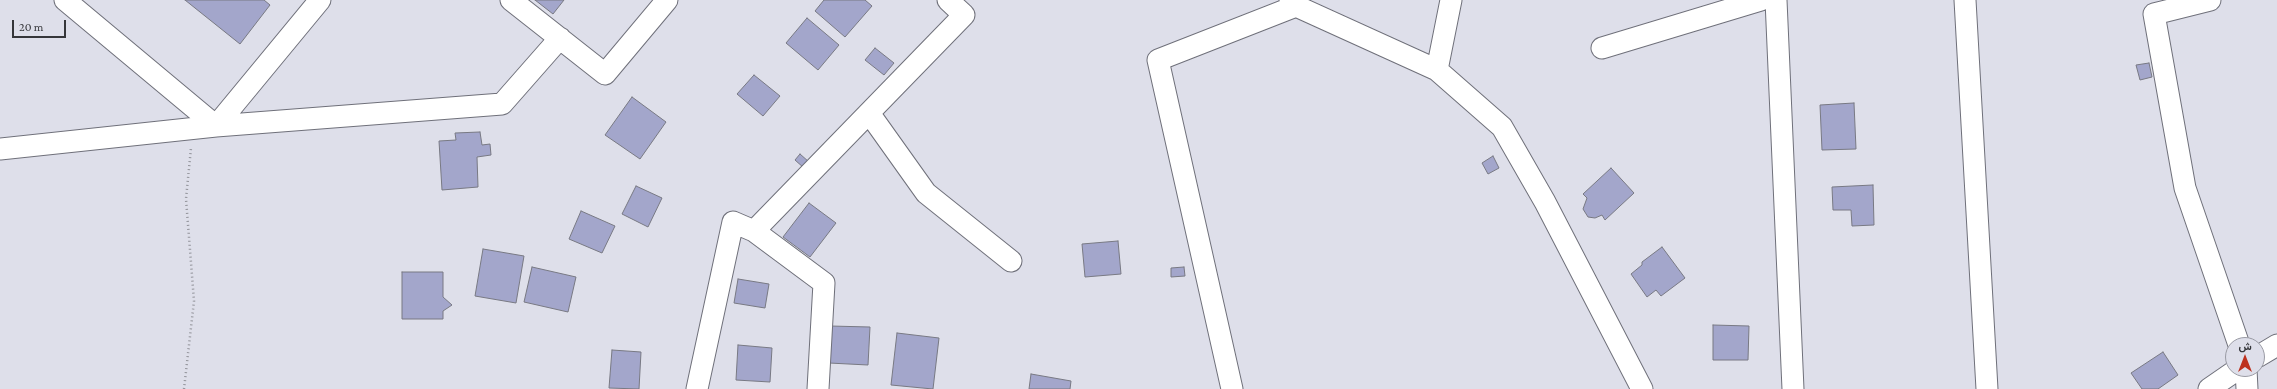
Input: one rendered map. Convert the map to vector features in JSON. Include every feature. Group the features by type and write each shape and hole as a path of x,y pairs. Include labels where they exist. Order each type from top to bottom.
{"street":[{"path":"64,0 216,126"},
{"path":"216,126 320,0"},
{"path":"512,0 605,74 667,0"},
{"path":"754,231 964,15 948,0"},
{"path":"1437,70 1451,0"},
{"path":"1602,48 1761,0"},
{"path":"1776,0 1793,389"},
{"path":"1965,0 1987,389"},
{"path":"2210,0 2154,14 2185,188 2236,337"},
{"path":"1232,389 1158,60 1293,3 1437,70 1502,127 1545,202 1642,389"},
{"path":"0,149 192,130 216,126 502,104 560,38"},
{"path":"869,113 926,193 1011,261"},
{"path":"697,389 733,222 754,231 824,283 818,389"},
{"path":"2265,352 2277,345"},
{"path":"2209,389 2226,377"},
{"path":"2246,377 2247,389"}],"path":[{"path":"184,389 194,301 186,199 192,130"}],"building":[{"path":"185,0 264,0 270,5 240,44"},
{"path":"535,0 564,0 553,14"},
{"path":"824,0 865,0 872,6 845,37 815,11"},
{"path":"807,18 839,45 818,70 786,43"},
{"path":"875,48 894,63 884,75 865,60"},
{"path":"2149,63 2152,77 2140,80 2136,65"},
{"path":"754,75 780,96 763,116 737,94"},
{"path":"632,97 666,122 640,159 605,135"},
{"path":"1854,103 1856,149 1822,150 1820,105"},
{"path":"480,132 482,145 490,144 491,155 477,157 478,187 442,190 439,141 456,140 455,133"},
{"path":"800,154 809,162 804,168 795,160"},
{"path":"1493,156 1499,168 1488,174 1482,163"},
{"path":"1611,168 1634,193 1605,220 1602,215 1595,218 1588,217 1583,209 1587,198 1583,194"},
{"path":"1873,185 1874,225 1852,226 1851,210 1833,210 1832,187"},
{"path":"636,186 662,198 648,227 622,214"},
{"path":"809,203 836,223 810,257 783,237"},
{"path":"581,211 615,226 602,253 569,239"},
{"path":"1118,241 1121,274 1085,277 1082,244"},
{"path":"1662,247 1685,278 1661,296 1656,290 1647,297 1631,274 1642,265 1642,262"},
{"path":"483,249 524,256 516,303 475,296"},
{"path":"532,267 576,277 568,312 524,302"},
{"path":"1184,267 1185,276 1171,277 1171,268"},
{"path":"402,272 443,272 443,297 452,305 443,311 443,319 402,319"},
{"path":"738,279 769,284 765,308 734,303"},
{"path":"1713,325 1749,326 1748,360 1713,360"},
{"path":"830,326 870,327 868,365 829,363"},
{"path":"897,333 939,338 933,389 891,385"},
{"path":"738,345 772,348 770,382 736,380"},
{"path":"612,350 641,352 639,389 609,388"},
{"path":"2163,352 2178,375 2158,389 2142,389 2131,373"},
{"path":"1031,374 1071,381 1070,389 1029,389"}]}
